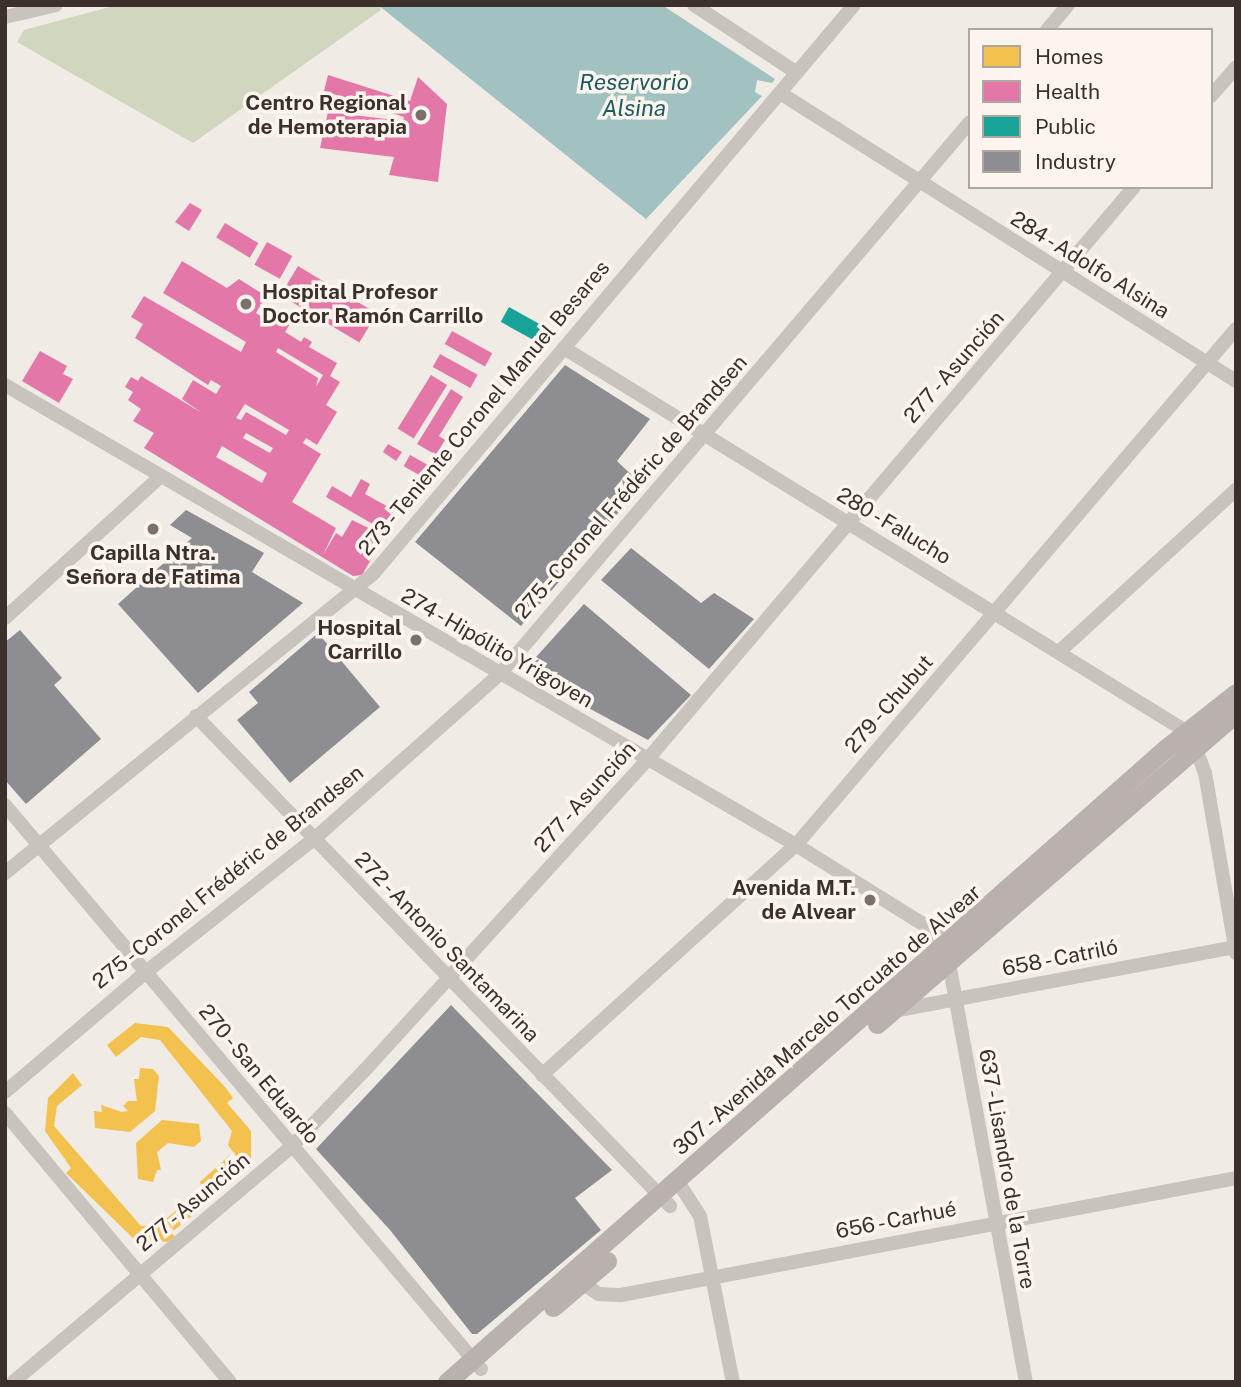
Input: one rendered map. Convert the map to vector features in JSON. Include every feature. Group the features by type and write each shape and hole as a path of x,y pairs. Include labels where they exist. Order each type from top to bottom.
{"main road":[{"name":"307 - Avenida Marcelo Torcuato de Alvear","path":"447,1382 473,1370 1190,741 1236,692"},
{"name":"307 - Avenida Marcelo Torcuato de Alvear","path":"1190,741 1236,713"},
{"name":"307 - Avenida Marcelo Torcuato de Alvear","path":"682,1186 892,1012 947,955"}],"street":[{"path":"5,17 57,5"},
{"path":"694,5 797,73"},
{"name":"273 - Teniente Coronel Manuel Besares","path":"5,873 354,590 398,545 853,5"},
{"path":"1049,28 1068,5"},
{"path":"1213,94 1236,67"},
{"name":"284 - Adolfo Alsina","path":"780,93 1236,381"},
{"name":"275 - Coronel Frédéric de Brandsen","path":"5,1092 146,972 314,839 499,675 968,124"},
{"name":"277 - Asunción","path":"14,1382 292,1146 647,760 1132,189"},
{"name":"279 - Chubut","path":"542,1075 796,845 1236,329"},
{"name":"280 - Falucho","path":"564,348 847,523 997,611 1170,720 1190,741"},
{"name":"274 - Hipólito Yrigoyen","path":"5,385 499,675 796,845 933,929 947,955"},
{"path":"5,618 160,477"},
{"path":"1060,651 1236,490"},
{"name":"272 - Antonio Santamarina","path":"196,716 666,1201"},
{"path":"1190,741 1205,773 1235,949"},
{"name":"270 - San Eduardo","path":"5,805 292,1146 473,1370"},
{"name":"658 - Catriló","path":"892,1012 1235,949"},
{"name":"637 - Lisandro de la Torre","path":"947,955 994,1222 1026,1382"},
{"path":"5,1112 230,1382"},
{"name":"656 - Carhué","path":"576,1279 610,1295 1236,1178"},
{"path":"682,1186 700,1216 733,1382"},
{"path":"5,1371 14,1382"}],"green space":[{"path":"117,5 380,5 381,10 193,143 17,42 24,30"}],"water":[{"name":"Reservorio Alsina","path":"378,5 662,5 775,79 772,83 757,80 755,92 762,96 646,219"}],"building: Homes":[{"path":"135,1023 168,1027 226,1088 233,1098 227,1103 251,1131 251,1159 244,1167 228,1145 232,1131 160,1040 141,1037 116,1057 107,1045"},
{"path":"140,1068 153,1069 159,1076 155,1111 130,1132 95,1128 94,1111 102,1112 101,1105 122,1112 128,1111 123,1106 128,1101 137,1101 134,1079 139,1079"},
{"path":"73,1073 82,1085 57,1106 54,1126 141,1226 165,1225 175,1237 167,1242 135,1240 66,1173 71,1168 45,1131 48,1098"},
{"path":"162,1120 199,1124 201,1141 194,1147 168,1143 157,1152 161,1170 157,1170 153,1182 138,1179 136,1143"},
{"path":"230,1155 240,1166 210,1194 200,1182"},
{"path":"193,1197 202,1208 174,1231 165,1220"}],"building: Health":[{"name":"Centro Regional de Hemoterapia","path":"328,75 410,101 418,77 447,104 438,182 389,175 394,157 320,148 328,112 403,121 404,117 324,91"},
{"path":"190,203 202,210 189,231 175,222"},
{"path":"225,223 258,243 250,258 216,238"},
{"path":"267,242 292,256 280,279 254,265"},
{"path":"182,261 227,288 239,279 266,296 256,313 264,318 271,306 293,319 285,332 301,342 304,337 312,342 309,347 337,363 330,376 340,382 326,405 337,412 317,445 306,438 303,443 321,454 292,502 336,528 323,555 336,533 342,537 352,520 379,533 371,547 376,551 362,575 353,576 144,448 154,433 133,421 141,409 128,400 133,392 125,387 131,377 138,381 141,376 202,413 182,399 193,380 216,394 221,386 211,380 208,385 135,338 143,324 131,317 144,296 241,352 246,342 163,293","holes":["278,348 323,375 316,387 318,378 276,352","245,404 289,430 286,435 246,412 241,420 236,418","246,433 273,448 270,453 243,438","222,446 267,473 262,483 216,457"]},
{"path":"298,266 377,313 359,343 280,295"},
{"path":"452,331 492,353 485,366 445,344"},
{"path":"40,351 67,366 63,374 73,379 59,403 22,381"},
{"path":"440,354 478,375 470,388 433,367"},
{"path":"431,375 447,385 414,438 398,428"},
{"path":"451,389 463,397 439,436 445,440 436,455 417,444"},
{"path":"388,444 402,452 396,461 383,452"},
{"path":"410,455 428,465 422,477 404,466"},
{"path":"361,479 370,484 365,494 394,510 383,530 326,497 332,486 351,497"}],"building: Public":[{"path":"509,307 542,325 534,340 501,322"}],"building: Industry":[{"path":"565,365 650,419 617,461 642,485 521,626 415,542"},
{"path":"186,510 264,553 252,572 303,603 198,693 118,604 192,538 170,525"},
{"path":"631,548 701,603 714,593 754,619 709,669 601,580"},
{"path":"584,604 691,695 648,740 529,676 527,667"},
{"path":"20,630 62,678 54,685 101,739 26,804 5,780 5,642"},
{"path":"318,633 380,707 290,783 237,720 258,703 249,692"},
{"path":"451,1005 612,1170 575,1198 601,1230 477,1334 472,1334 390,1230 316,1149"}],"place":[{"name":"Centro Regional de Hemoterapia","path":"421,115"},
{"name":"Hospital Profesor Doctor Ramón Carrillo","path":"246,304"},
{"name":"Capilla Ntra. Señora de Fatima","path":"153,529"},
{"name":"Hospital Carrillo","path":"416,640"},
{"name":"Avenida M.T. de Alvear","path":"870,900"}]}
